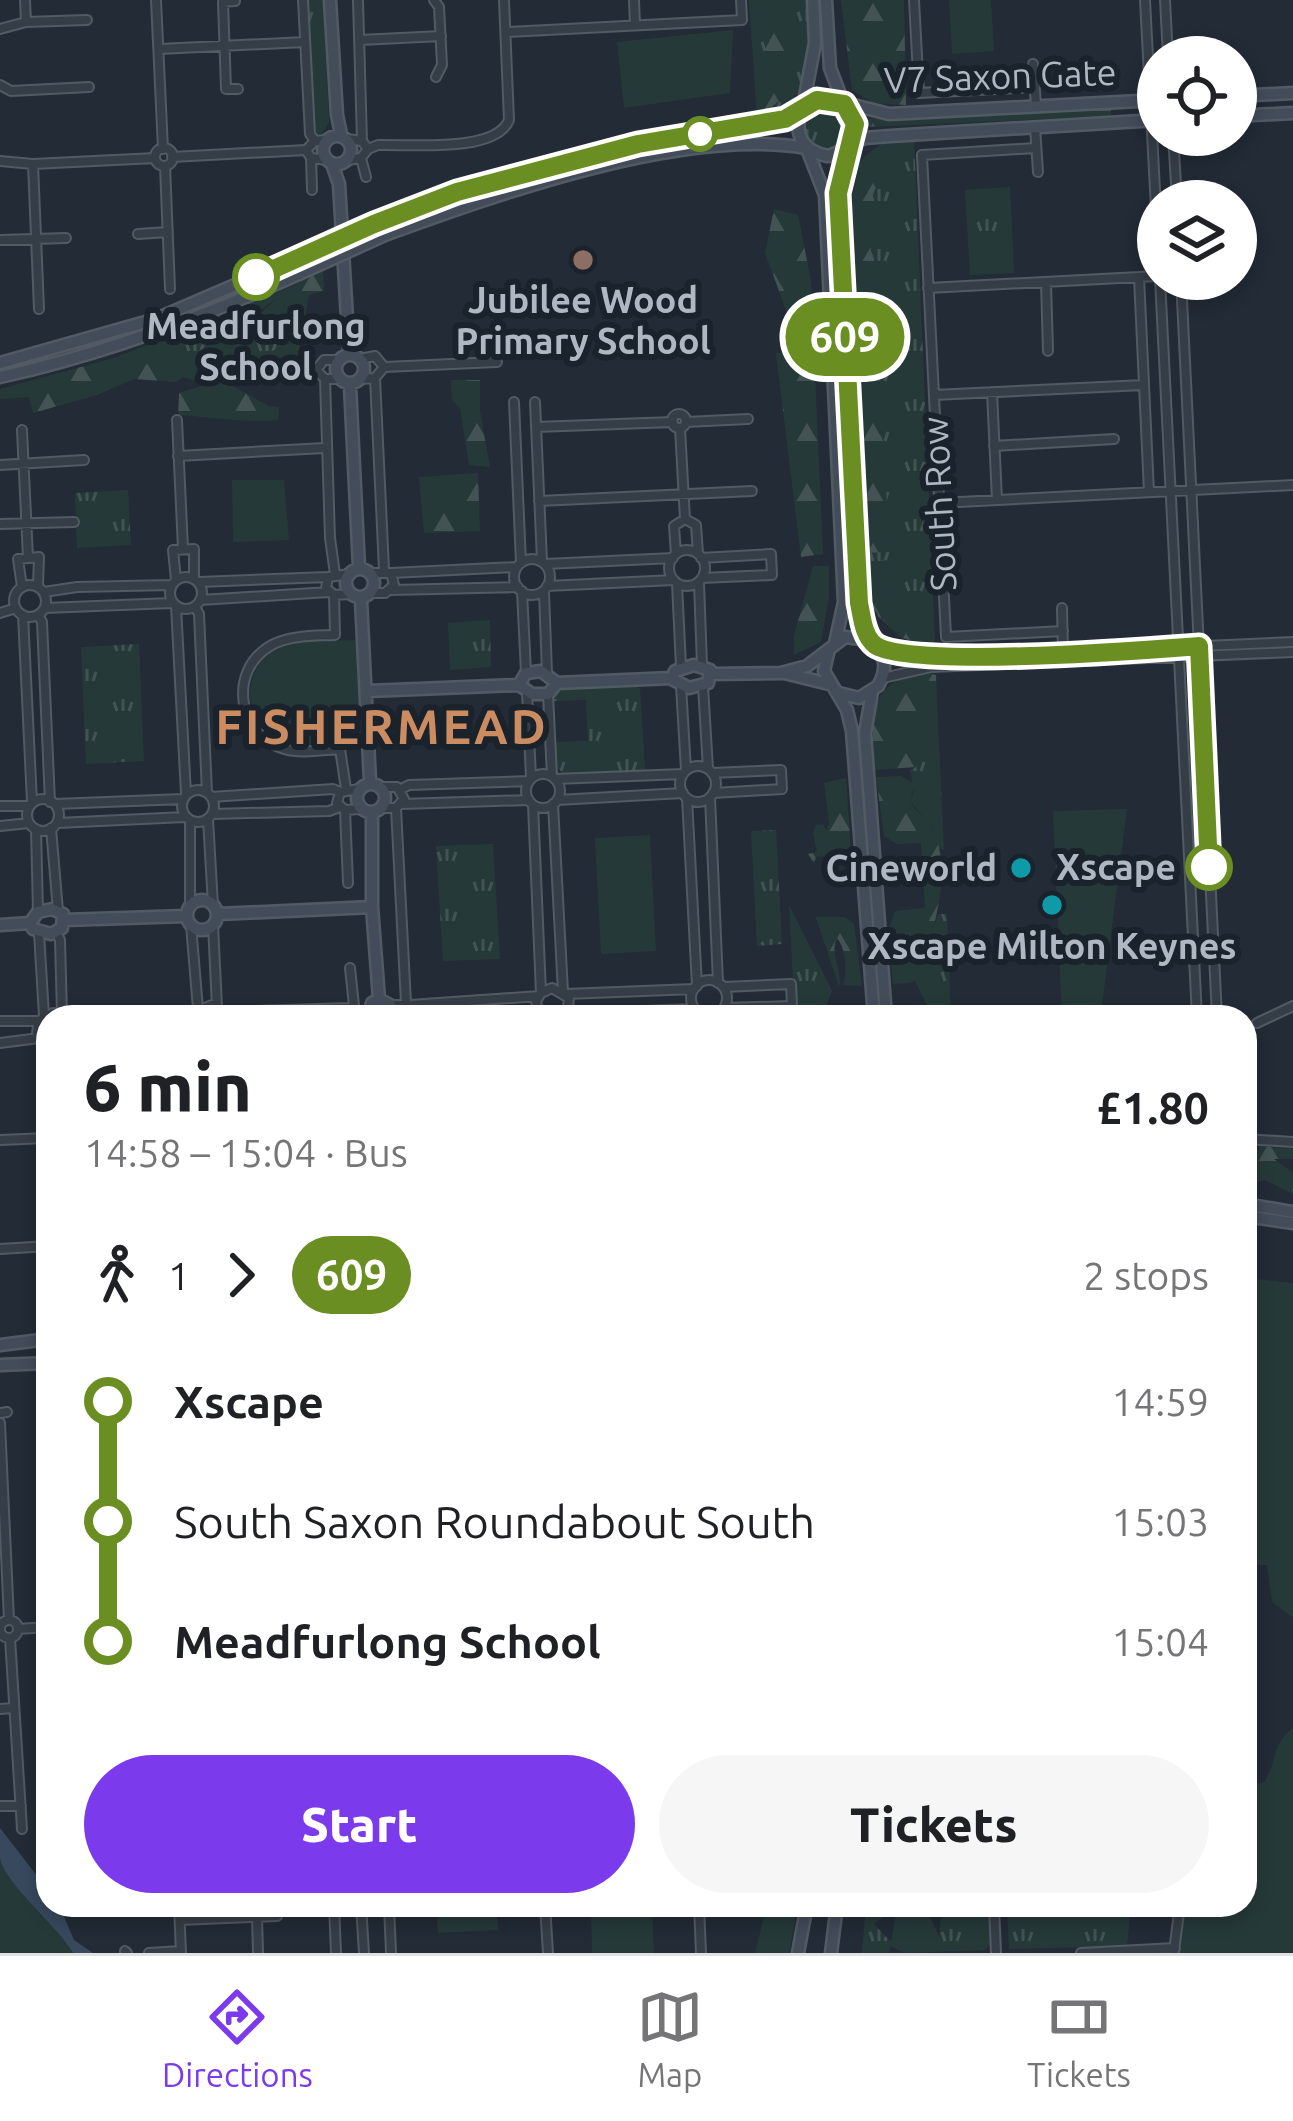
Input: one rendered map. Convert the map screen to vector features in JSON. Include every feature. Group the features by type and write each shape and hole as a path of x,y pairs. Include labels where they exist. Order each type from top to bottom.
{"street":[{"path":"25,0 26,22"},
{"path":"156,0 164,148 172,157 308,154 342,161 367,177"},
{"path":"303,0 310,134 365,145 494,138 507,127 504,0"},
{"path":"330,0 337,115 332,138 342,161"},
{"path":"358,0 365,145"},
{"path":"434,0 440,7 442,65 436,76"},
{"path":"634,0 635,25"},
{"path":"506,32 742,20 741,0"},
{"path":"813,0 813,67 798,130 825,195 844,602 824,671 847,710 852,730 873,1005"},
{"path":"826,0 830,68 855,124 838,193 859,603 874,644 884,657 883,677 872,692 865,733 885,1005"},
{"path":"914,0 919,93 1035,87"},
{"path":"1145,0 1147,36"},
{"path":"1166,0 1167,36"},
{"path":"236,1 223,2 223,46 226,89 238,89"},
{"path":"0,29 26,22 87,20"},
{"path":"360,40 440,36"},
{"path":"159,50 304,42"},
{"path":"1033,64 1036,106"},
{"path":"0,85 11,91 89,87"},
{"path":"1257,95 1293,93"},
{"path":"0,363 156,319 457,192 638,144 769,122 802,111 817,100 844,105"},
{"name":"V7 Saxon Gate","path":"844,105 889,114 1137,101"},
{"path":"1257,115 1293,113"},
{"name":"V7 Saxon Gate","path":"848,146 865,138 1137,121"},
{"path":"1035,127 1038,172"},
{"path":"308,154 332,138"},
{"path":"332,138 342,161 339,184 360,571 347,588 360,596"},
{"path":"0,377 164,331 385,235 543,182 641,159 739,145 769,142 828,156 848,146"},
{"path":"342,161 365,145"},
{"path":"155,158 164,148"},
{"name":"South Row","path":"1036,148 922,154 946,637 1063,632"},
{"path":"308,154 312,190"},
{"path":"170,289 165,166 172,157"},
{"path":"0,160 32,164 155,158 165,166"},
{"path":"32,164 39,309"},
{"path":"139,234 168,232"},
{"path":"0,240 66,238"},
{"path":"928,288 1137,277"},
{"path":"1046,282 1048,351"},
{"path":"1140,300 1149,492"},
{"path":"1160,300 1196,1005"},
{"path":"1181,300 1216,1005"},
{"path":"322,348 324,360"},
{"path":"279,374 316,370 324,360 374,351 384,367"},
{"path":"349,357 350,381"},
{"path":"391,590 375,378 384,367 497,362"},
{"path":"316,370 325,380 335,634 284,640 264,650 246,674 242,697 250,723 271,743 291,750 340,749 348,883"},
{"path":"325,380 375,378"},
{"path":"934,395 1144,385"},
{"path":"992,392 997,500"},
{"path":"514,402 519,565 514,577 520,589 526,673 523,689 540,994 535,1005"},
{"path":"536,403 544,563 550,575 546,588 547,673 553,688 553,778 560,789 555,802 565,993 570,1005"},
{"path":"515,418 536,423 680,424 748,419"},
{"path":"176,419 183,549"},
{"path":"680,424 685,519"},
{"path":"22,430 28,558"},
{"path":"994,446 1114,439"},
{"path":"178,456 325,448"},
{"path":"0,465 84,460"},
{"path":"516,472 538,472"},
{"path":"939,503 1293,485"},
{"path":"539,501 752,491"},
{"path":"685,519 696,525 705,568 701,580 702,665 712,674 781,673 807,666 845,638 929,658 1178,652"},
{"path":"685,519 674,526 669,569 675,581 682,667 676,682 694,1005"},
{"path":"0,524 74,522"},
{"path":"194,1005 174,605 173,550 183,549 194,549 197,580 221,1005"},
{"path":"0,592 519,565 531,559 544,563 674,556 686,550 699,556 771,554 772,569 772,575 701,580 691,586 675,581 546,588 533,595 520,589 391,590 360,596 0,613"},
{"path":"41,1005 18,559 39,557 61,916 56,932"},
{"path":"360,571 374,580 360,596 380,1005"},
{"path":"1062,608 1064,653"},
{"path":"883,677 931,667 1293,642"},
{"path":"1199,651 1293,652"},
{"path":"682,667 702,665"},
{"path":"526,673 547,673"},
{"path":"781,673 859,698 872,692"},
{"path":"712,674 703,686 710,771 716,783 712,795 724,1005"},
{"path":"368,691 676,682 703,686"},
{"path":"0,806 44,798 53,803 185,797 199,790 209,795 370,786 401,790 409,785 530,780 541,774 553,778 684,772 696,766 710,771 781,770 782,789 712,795 701,801 685,795 555,802 543,808 531,803 399,806 0,826"},
{"path":"370,786 384,800 371,810"},
{"path":"401,790 408,1004"},
{"path":"0,925 61,916 188,916 372,907"},
{"path":"188,916 215,914"},
{"path":"36,923 56,932 60,940 63,1005"},
{"path":"350,968 350,1005"},
{"path":"401,1005 540,994 552,988 565,993 696,987 706,981 791,984 792,1005"},
{"path":"1257,1023 1293,1006"},
{"path":"0,1022 36,1019"},
{"path":"0,1042 36,1043"},
{"path":"0,1140 36,1138"},
{"path":"1257,1140 1293,1142"},
{"path":"1257,1206 1293,1212"},
{"path":"1257,1218 1293,1223"},
{"path":"0,1249 36,1247"},
{"path":"0,1345 36,1340"},
{"path":"0,1365 36,1364"},
{"path":"0,1423 9,1620 18,1629"},
{"path":"9,1620 0,1630 10,1638"},
{"path":"22,1829 10,1638 18,1629 36,1628"},
{"path":"0,1709 13,1708"},
{"path":"0,1806 21,1806"},
{"path":"149,1953 181,1952 180,1917"},
{"path":"180,1920 257,1917 258,1953"},
{"path":"334,1917 336,1953"},
{"path":"362,1917 364,1953"},
{"path":"390,1917 391,1953"},
{"path":"546,1917 548,1953"},
{"path":"699,1917 701,1953"},
{"path":"798,1953 805,1917"},
{"path":"831,1953 836,1917"},
{"path":"994,1917 996,1953"},
{"path":"1081,1953 1174,1951 1178,1917"}],"green space":[{"path":"305,0 323,0 329,122 321,136 312,129"},
{"path":"749,0 806,0 807,57 802,85 786,105 757,117"},
{"path":"782,0 797,0 787,88 779,101 757,117 760,59"},
{"path":"841,0 904,0 906,105 873,103 852,90"},
{"path":"949,0 991,0 994,51 952,54"},
{"path":"733,30 730,93 624,108 617,42"},
{"path":"826,106 842,112 848,128 842,144 826,150 810,144 804,128 810,112"},
{"path":"1111,108 1111,116 867,127 866,119"},
{"path":"914,138 935,645 895,632 866,601 843,191 870,153"},
{"path":"891,140 894,164 880,176 868,208 890,552 862,553 843,191 861,160"},
{"path":"1010,187 1014,273 970,275 965,190"},
{"path":"774,209 798,215 811,281 814,339 797,340 765,253"},
{"path":"323,269 324,291 309,295 297,361 238,364 288,345 292,319 277,298 224,330 185,340 180,333 293,286"},
{"path":"277,298 292,320 288,345 243,363 297,361 305,364 301,369 265,375 238,372 203,383 183,377 182,371 114,358 180,332 185,340 259,315"},
{"path":"776,353 814,353 823,554 801,557"},
{"path":"114,358 182,371 183,377 176,382 134,379 33,413 29,397 0,399 0,389"},
{"path":"222,380 268,406 279,407 278,420 178,415 179,393"},
{"path":"451,380 480,380 490,467 469,465"},
{"path":"478,473 480,531 424,533 419,477"},
{"path":"232,480 284,480 289,540 233,542"},
{"path":"128,490 131,545 77,548 75,493"},
{"path":"890,560 894,592 919,616 925,636 921,644 900,637 866,601 863,562"},
{"path":"813,566 829,566 821,642 794,655 794,636"},
{"path":"490,620 491,667 450,670 448,623"},
{"path":"356,640 363,742 289,744 263,728 255,716 250,688 262,661 293,644"},
{"path":"139,644 144,761 86,764 81,647"},
{"path":"920,671 936,675 938,724 928,722 916,767 875,770 873,721 880,696 889,686"},
{"path":"634,685 640,689 645,770 566,776 557,768 554,742 588,741 586,700 553,701 554,694 567,688"},
{"path":"928,721 938,724 944,849 939,849 933,829 910,801 914,792 910,770 916,767"},
{"path":"901,776 915,784 910,801 934,832 942,868 919,977 893,984 888,931 895,911 925,908 921,843 897,844 884,836 876,777"},
{"path":"846,778 851,853 816,857 814,863 808,854 817,852 816,825 823,824 826,831 829,824 824,783"},
{"path":"1127,809 1102,1005 1061,1005 1053,811"},
{"path":"776,830 782,944 757,946 751,831"},
{"path":"650,835 656,951 601,954 595,838"},
{"path":"493,844 500,959 443,961 436,846"},
{"path":"789,905 832,991 827,1005 794,1005"},
{"path":"938,914 947,914 951,1005 927,1005 915,981"},
{"path":"816,917 845,917 854,924 862,986 843,985 845,960 837,938 839,987"},
{"path":"1259,1146 1293,1149 1293,1159 1274,1159 1293,1173 1293,1194 1265,1180 1257,1182"},
{"path":"1257,1279 1293,1283 1293,1618 1272,1602 1267,1565 1257,1565"},
{"path":"1293,1728 1293,1953 1174,1953 1178,1917 1257,1917 1257,1783 1263,1783 1271,1769 1281,1741"},
{"path":"0,1861 36,1904 36,1917 47,1917 73,1953 0,1953"},
{"path":"437,1917 497,1917 498,1930 438,1933"},
{"path":"591,1917 652,1917 654,1953 592,1953"},
{"path":"764,1917 796,1917 789,1953 755,1953"},
{"path":"865,1917 884,1917 874,1924 891,1942 896,1917 930,1917 939,1937 941,1917 990,1917 991,1944 984,1950 904,1953 891,1946 889,1953 862,1953"},
{"path":"1008,1917 1130,1917 1127,1946 1009,1949"}],"water":[{"path":"0,1828 36,1874 36,1908 12,1881 0,1859"},
{"path":"44,1917 64,1917 74,1940 93,1953 73,1953"}],"bus line":[{"name":"609","path":"256,277 374,224 540,167 638,144 785,119 826,98 844,104 855,124 838,193 859,603 869,640 902,655 929,658 1199,646 1209,867"}],"place":[{"name":"Jubilee Wood Primary School","path":"583,260"},
{"name":"Meadfurlong School","path":"256,277"},
{"name":"Xscape","path":"1209,867"},
{"name":"Cineworld","path":"1021,868"},
{"name":"Xscape Milton Keynes","path":"1052,905"}],"district":[{"name":"FISHERMEAD","path":"382,727"}]}
